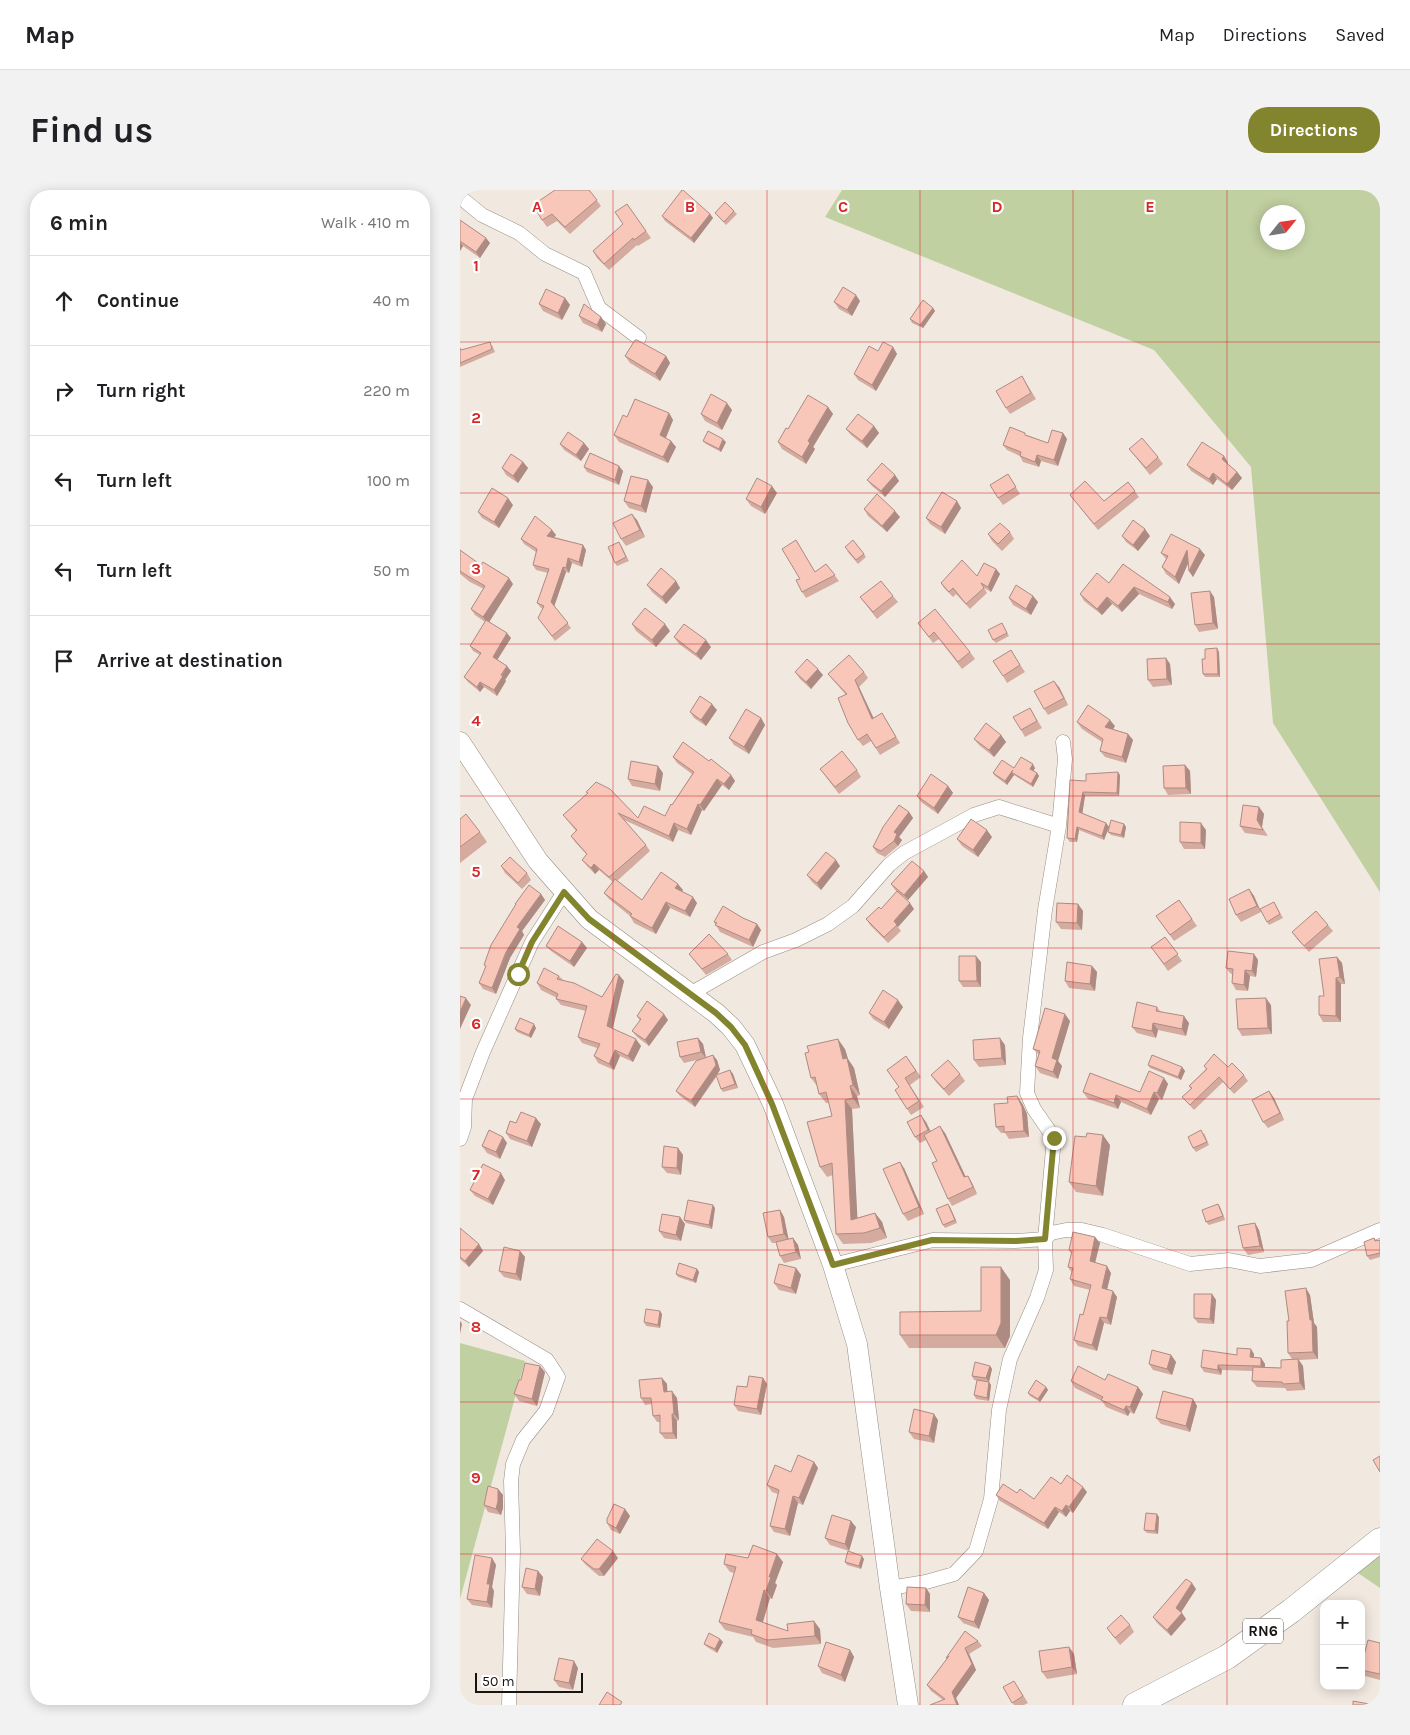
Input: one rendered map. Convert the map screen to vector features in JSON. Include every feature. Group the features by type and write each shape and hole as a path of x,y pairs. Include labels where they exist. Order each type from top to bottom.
{"highway":[{"name":"RN6","path":"1135,1705 1227,1657 1291,1611 1380,1540"}],"main road":[{"path":"460,742 538,862 589,919 716,1013 731,1027 745,1045 772,1104 833,1265 857,1344 908,1705"}],"street":[{"path":"460,197 482,215 519,232 545,254 584,273 599,308 639,338"},
{"path":"890,1588 926,1582 954,1574 976,1551 991,1499 999,1410 1010,1359 1037,1298 1046,1270 1045,1239 1054,1138 1034,1109 1027,1093 1031,1028 1045,910 1059,826 1065,759 1063,742"},
{"path":"690,994 763,952 796,940 828,924 853,906 890,865 904,853 974,815 999,807 1059,826"},
{"path":"460,1139 464,1128 465,1099 483,1052 532,942 564,892"},
{"path":"833,1265 932,1240 1016,1241 1045,1239 1051,1234 1066,1230 1082,1230 1103,1235 1190,1264 1229,1260 1260,1266 1311,1260 1380,1230"},
{"path":"460,1309 547,1360 558,1377 546,1411 523,1440 513,1464 511,1481 513,1551 509,1705"}],"green space":[{"path":"842,190 1380,190 1380,892 1273,723 1251,467 1154,350 825,217"},
{"path":"460,1343 525,1361 460,1599"},
{"path":"1380,1554 1380,1588 1355,1571"}],"building":[{"path":"555,190 589,190 597,200 565,227 552,214 542,220 533,205"},
{"path":"682,190 710,214 691,238 662,216"},
{"path":"725,202 734,211 724,222 715,213"},
{"path":"627,204 646,231 634,240 633,238 604,264 593,251 623,224 615,212"},
{"path":"460,220 486,238 476,252 460,241"},
{"path":"843,287 856,295 847,310 834,302"},
{"path":"546,289 565,298 558,313 539,304"},
{"path":"923,300 933,308 920,325 910,319"},
{"path":"584,304 601,317 597,325 579,316"},
{"path":"635,340 666,356 655,374 625,356"},
{"path":"490,342 492,349 460,363 460,348 461,350"},
{"path":"883,342 893,347 872,385 854,374 869,346 878,351"},
{"path":"1022,376 1031,393 1006,408 996,391"},
{"path":"711,394 727,403 717,423 701,414"},
{"path":"808,395 828,407 808,441 810,443 802,457 778,442"},
{"path":"635,399 669,413 660,435 671,441 663,457 614,435 623,415 627,417"},
{"path":"858,414 874,426 862,441 846,429"},
{"path":"1010,427 1025,433 1025,435 1048,443 1052,430 1063,433 1054,460 1037,455 1035,462 1020,456 1021,452 1003,445"},
{"path":"708,431 723,439 719,449 703,441"},
{"path":"568,432 584,443 576,455 560,444"},
{"path":"1142,438 1158,457 1146,468 1129,449"},
{"path":"1202,442 1224,456 1222,459 1237,472 1227,484 1213,473 1209,479 1187,465"},
{"path":"590,453 619,466 615,480 584,467"},
{"path":"511,454 523,462 513,476 502,468"},
{"path":"882,463 895,475 881,491 867,480"},
{"path":"1008,474 1016,487 998,498 990,485"},
{"path":"631,476 648,480 641,506 624,501"},
{"path":"757,478 772,486 761,507 746,499"},
{"path":"1085,481 1104,501 1128,482 1135,491 1094,524 1070,495"},
{"path":"492,488 508,498 494,522 478,512"},
{"path":"942,492 957,501 941,527 926,518"},
{"path":"877,494 895,511 882,526 864,509"},
{"path":"632,514 640,530 621,539 613,523"},
{"path":"535,516 552,530 547,536 583,545 579,562 568,558 566,568 563,567 551,602 568,623 552,636 538,618 544,606 537,603 549,569 533,565 537,549 521,539"},
{"path":"1133,520 1145,529 1133,545 1122,536"},
{"path":"1000,523 1010,532 998,544 988,534"},
{"path":"1171,534 1200,549 1189,571 1187,550 1175,577 1162,567 1168,556 1161,553"},
{"path":"796,540 815,572 826,564 835,575 802,592 796,580 800,579 782,549"},
{"path":"853,540 864,554 856,560 845,547"},
{"path":"619,542 626,557 615,563 608,547"},
{"path":"460,550 481,565 483,562 509,578 483,617 471,609 485,586 460,571"},
{"path":"962,560 977,576 984,563 996,569 988,587 981,583 984,588 966,604 953,588 949,592 941,583"},
{"path":"1123,564 1170,597 1168,602 1134,587 1118,606 1107,597 1097,609 1080,594 1097,573 1109,583"},
{"path":"661,568 676,581 662,597 647,585"},
{"path":"881,581 893,596 873,612 860,597"},
{"path":"1016,585 1033,596 1026,609 1009,598"},
{"path":"1210,591 1213,623 1195,625 1191,593"},
{"path":"645,608 665,624 652,640 632,624"},
{"path":"935,609 970,652 958,662 934,632 929,637 918,623"},
{"path":"486,620 507,633 493,657 507,666 494,690 480,682 477,687 464,677 481,653 470,646"},
{"path":"1002,623 1007,633 993,640 988,630"},
{"path":"684,624 706,640 696,654 674,637"},
{"path":"1217,648 1218,674 1203,674 1202,659 1205,659 1205,649"},
{"path":"1011,650 1020,665 1003,676 993,661"},
{"path":"849,655 864,672 855,680 872,719 882,713 896,737 876,748 867,734 858,740 848,723 838,698 847,694 828,674"},
{"path":"1166,658 1167,679 1148,680 1147,659"},
{"path":"807,659 818,669 806,682 795,672"},
{"path":"1054,681 1064,698 1044,709 1034,691"},
{"path":"700,696 712,704 701,720 690,712"},
{"path":"1088,705 1110,720 1105,727 1128,734 1122,757 1100,751 1103,739 1077,722"},
{"path":"1030,708 1037,721 1021,730 1013,717"},
{"path":"746,709 761,718 744,747 729,738"},
{"path":"986,723 1001,735 989,750 974,739"},
{"path":"683,742 709,761 711,759 731,775 724,784 717,779 700,805 698,804 687,829 674,823 669,836 618,813 646,845 609,877 594,864 591,868 582,860 587,854 571,836 577,830 563,815 588,793 586,792 596,782 610,789 638,818 644,806 665,816 671,804 694,772 673,757"},
{"path":"842,751 857,770 835,787 820,769"},
{"path":"1021,757 1033,764 1030,769 1037,773 1031,784 1011,772 1005,781 993,773 1002,760 1014,768"},
{"path":"631,761 658,766 655,784 628,779"},
{"path":"1185,765 1186,788 1164,788 1163,766"},
{"path":"1118,772 1117,793 1083,792 1079,812 1106,823 1102,836 1077,827 1075,839 1067,838 1070,780 1086,781 1086,774"},
{"path":"931,774 948,786 934,808 917,796"},
{"path":"899,805 909,812 894,832 897,834 894,841 881,851 873,847 883,827"},
{"path":"1243,805 1259,807 1257,820 1263,830 1240,826"},
{"path":"466,814 480,832 460,847 460,819"},
{"path":"971,819 987,830 973,850 957,839"},
{"path":"1111,820 1124,824 1121,835 1108,832"},
{"path":"1180,822 1201,823 1201,843 1180,842"},
{"path":"826,852 836,860 817,883 807,875"},
{"path":"510,857 527,873 518,883 501,866"},
{"path":"912,861 924,871 904,895 891,884"},
{"path":"661,872 678,884 675,888 693,897 685,911 666,902 652,928 630,916 632,914 604,893 615,879 642,900"},
{"path":"529,885 541,894 517,927 520,929 506,952 492,988 479,983 486,966 484,965 491,945 515,904"},
{"path":"1249,889 1257,906 1236,915 1229,899"},
{"path":"897,891 910,903 894,921 897,925 884,937 866,919 879,907 881,909"},
{"path":"1179,900 1192,919 1170,935 1156,916"},
{"path":"1274,902 1280,914 1267,922 1260,909"},
{"path":"1057,903 1078,904 1077,923 1056,922"},
{"path":"723,906 757,924 749,940 715,925 717,923 714,922"},
{"path":"1316,911 1328,925 1304,946 1292,932"},
{"path":"558,926 582,942 570,961 546,946"},
{"path":"709,934 728,954 702,969 689,954"},
{"path":"1165,937 1178,954 1164,964 1151,947"},
{"path":"1228,951 1254,954 1252,971 1245,970 1244,985 1232,983 1233,969 1226,968"},
{"path":"959,956 976,956 977,981 959,981"},
{"path":"1337,957 1340,977 1336,978 1336,1016 1319,1015 1319,996 1324,996 1319,959"},
{"path":"1067,962 1092,966 1090,984 1065,981"},
{"path":"544,968 559,976 557,979 574,983 602,997 616,974 619,975 607,1026 636,1039 628,1056 615,1050 609,1064 594,1056 600,1044 578,1037 587,1006 556,999 558,994 537,983"},
{"path":"883,990 898,1000 884,1022 869,1013"},
{"path":"460,996 466,998 460,1012"},
{"path":"1266,998 1268,1028 1238,1029 1236,999"},
{"path":"647,1001 664,1014 645,1040 632,1031 641,1019 637,1016"},
{"path":"1137,1002 1157,1007 1156,1011 1184,1016 1182,1029 1153,1023 1152,1031 1132,1027"},
{"path":"1045,1008 1065,1014 1052,1058 1057,1060 1053,1072 1035,1066 1040,1051 1033,1049"},
{"path":"520,1018 534,1024 529,1035 515,1029"},
{"path":"698,1038 701,1052 680,1057 677,1042"},
{"path":"1000,1038 1002,1058 974,1060 973,1040"},
{"path":"838,1039 843,1059 847,1058 853,1085 850,1086 853,1098 845,1100 851,1220 875,1213 880,1228 864,1233 836,1234 832,1163 820,1167 807,1122 832,1116 826,1092 819,1094 815,1077 811,1078 805,1053 809,1052 807,1046"},
{"path":"1214,1054 1228,1067 1232,1063 1244,1075 1230,1089 1219,1077 1190,1105 1182,1097 1192,1088 1189,1086 1207,1069 1204,1066"},
{"path":"713,1055 716,1065 691,1101 676,1091 696,1061"},
{"path":"1152,1055 1182,1067 1178,1077 1148,1065"},
{"path":"906,1056 916,1071 905,1078 919,1101 907,1109 895,1090 899,1087 887,1070"},
{"path":"948,1060 960,1074 944,1089 931,1075"},
{"path":"730,1070 735,1084 721,1089 716,1075"},
{"path":"1149,1071 1164,1078 1157,1093 1154,1092 1147,1109 1116,1095 1114,1103 1083,1092 1090,1073 1140,1092"},
{"path":"1269,1091 1280,1113 1263,1122 1252,1100"},
{"path":"1017,1096 1022,1107 1024,1131 1004,1132 1004,1126 996,1127 994,1104 1008,1103 1007,1097"},
{"path":"521,1112 536,1118 527,1141 506,1133 510,1121 516,1123"},
{"path":"921,1115 928,1130 915,1137 907,1122"},
{"path":"940,1126 964,1177 968,1176 973,1187 948,1199 932,1163 937,1161 924,1135"},
{"path":"489,1130 503,1137 496,1152 482,1146"},
{"path":"1201,1130 1207,1142 1193,1148 1188,1137"},
{"path":"1087,1133 1103,1135 1096,1186 1069,1182 1075,1136 1086,1137"},
{"path":"664,1146 678,1148 677,1168 662,1167"},
{"path":"900,1162 919,1207 903,1214 883,1169"},
{"path":"483,1164 501,1173 488,1199 470,1190"},
{"path":"688,1200 713,1205 709,1225 684,1220"},
{"path":"948,1204 955,1220 943,1225 936,1209"},
{"path":"1218,1204 1223,1216 1206,1222 1202,1210"},
{"path":"780,1210 784,1234 768,1237 763,1213"},
{"path":"662,1214 680,1217 676,1235 659,1231"},
{"path":"1255,1223 1260,1246 1243,1248 1238,1226"},
{"path":"460,1228 479,1244 465,1261 460,1257"},
{"path":"1073,1232 1095,1237 1090,1261 1107,1266 1102,1288 1113,1291 1107,1318 1100,1317 1092,1345 1074,1340 1080,1314 1083,1315 1091,1285 1070,1279 1073,1268 1068,1267 1072,1251 1069,1250"},
{"path":"793,1238 796,1252 780,1256 776,1242"},
{"path":"1374,1238 1375,1241 1380,1240 1380,1253 1367,1256 1364,1242"},
{"path":"504,1247 520,1251 516,1274 499,1271"},
{"path":"679,1263 697,1269 693,1280 676,1274"},
{"path":"779,1264 796,1268 791,1288 774,1283"},
{"path":"981,1267 1001,1267 1001,1323 996,1335 900,1335 900,1312 981,1311"},
{"path":"1306,1288 1310,1320 1312,1320 1313,1352 1288,1353 1287,1321 1289,1321 1285,1291"},
{"path":"1194,1294 1212,1294 1210,1319 1194,1318"},
{"path":"646,1309 660,1311 658,1325 644,1322"},
{"path":"1237,1348 1251,1349 1250,1357 1261,1358 1261,1366 1218,1365 1218,1370 1201,1367 1203,1350 1237,1355"},
{"path":"1152,1350 1171,1355 1167,1369 1149,1364"},
{"path":"1298,1359 1300,1383 1283,1384 1282,1382 1252,1381 1253,1367 1281,1368 1281,1360"},
{"path":"975,1362 990,1366 986,1378 972,1376"},
{"path":"525,1363 540,1366 532,1399 514,1394 519,1380 521,1380"},
{"path":"1078,1366 1105,1380 1108,1374 1138,1387 1130,1407 1126,1406 1124,1410 1101,1400 1103,1397 1071,1381"},
{"path":"749,1376 763,1378 757,1409 734,1405 737,1386 747,1387"},
{"path":"662,1378 664,1392 672,1391 673,1433 660,1433 660,1415 653,1416 651,1398 641,1398 639,1380"},
{"path":"977,1380 989,1382 987,1398 974,1395"},
{"path":"1036,1380 1046,1387 1038,1399 1028,1393"},
{"path":"1163,1391 1193,1399 1186,1426 1156,1418"},
{"path":"914,1409 934,1414 929,1436 909,1432"},
{"path":"798,1455 814,1462 799,1498 793,1496 785,1529 770,1526 779,1490 767,1485 775,1465 791,1472"},
{"path":"1380,1456 1380,1472 1373,1460"},
{"path":"1067,1475 1083,1487 1069,1507 1066,1505 1062,1511 1055,1507 1044,1523 996,1495 1003,1484 1017,1493 1020,1489 1034,1499 1051,1477 1061,1484"},
{"path":"488,1486 498,1489 496,1509 484,1505"},
{"path":"614,1504 625,1509 616,1528 607,1523"},
{"path":"1146,1513 1157,1514 1155,1531 1144,1530"},
{"path":"832,1515 851,1521 845,1544 825,1538"},
{"path":"597,1539 613,1551 599,1569 594,1569 581,1559"},
{"path":"753,1545 777,1554 756,1620 788,1631 787,1624 814,1621 815,1636 767,1640 751,1634 752,1630 719,1622 736,1567 724,1564 726,1554 748,1558"},
{"path":"848,1551 862,1556 859,1566 845,1562"},
{"path":"475,1555 492,1558 487,1584 490,1584 487,1602 467,1599"},
{"path":"526,1568 538,1571 535,1589 522,1587"},
{"path":"1186,1579 1192,1583 1176,1608 1182,1613 1167,1630 1153,1617"},
{"path":"907,1587 926,1588 925,1605 906,1604"},
{"path":"968,1587 984,1593 974,1622 958,1617"},
{"path":"1121,1615 1130,1625 1115,1638 1107,1628"},
{"path":"965,1631 978,1641 965,1648 972,1664 952,1692 957,1705 930,1705 945,1699 927,1685"},
{"path":"709,1633 720,1639 715,1649 704,1644"},
{"path":"1368,1640 1380,1643 1380,1674 1365,1671 1365,1652"},
{"path":"826,1642 850,1650 841,1675 818,1666"},
{"path":"1069,1647 1072,1667 1042,1672 1039,1651"},
{"path":"559,1658 574,1661 569,1683 554,1680"},
{"path":"1014,1681 1023,1696 1012,1703 1003,1687"},
{"path":"607,1692 622,1702 620,1705 599,1705"},
{"path":"1353,1701 1375,1705 1353,1705"}],"route":[{"path":"518,974 532,942 564,892 589,919 716,1013 731,1027 745,1045 772,1104 833,1265 932,1240 1016,1241 1045,1239 1054,1138"}]}
